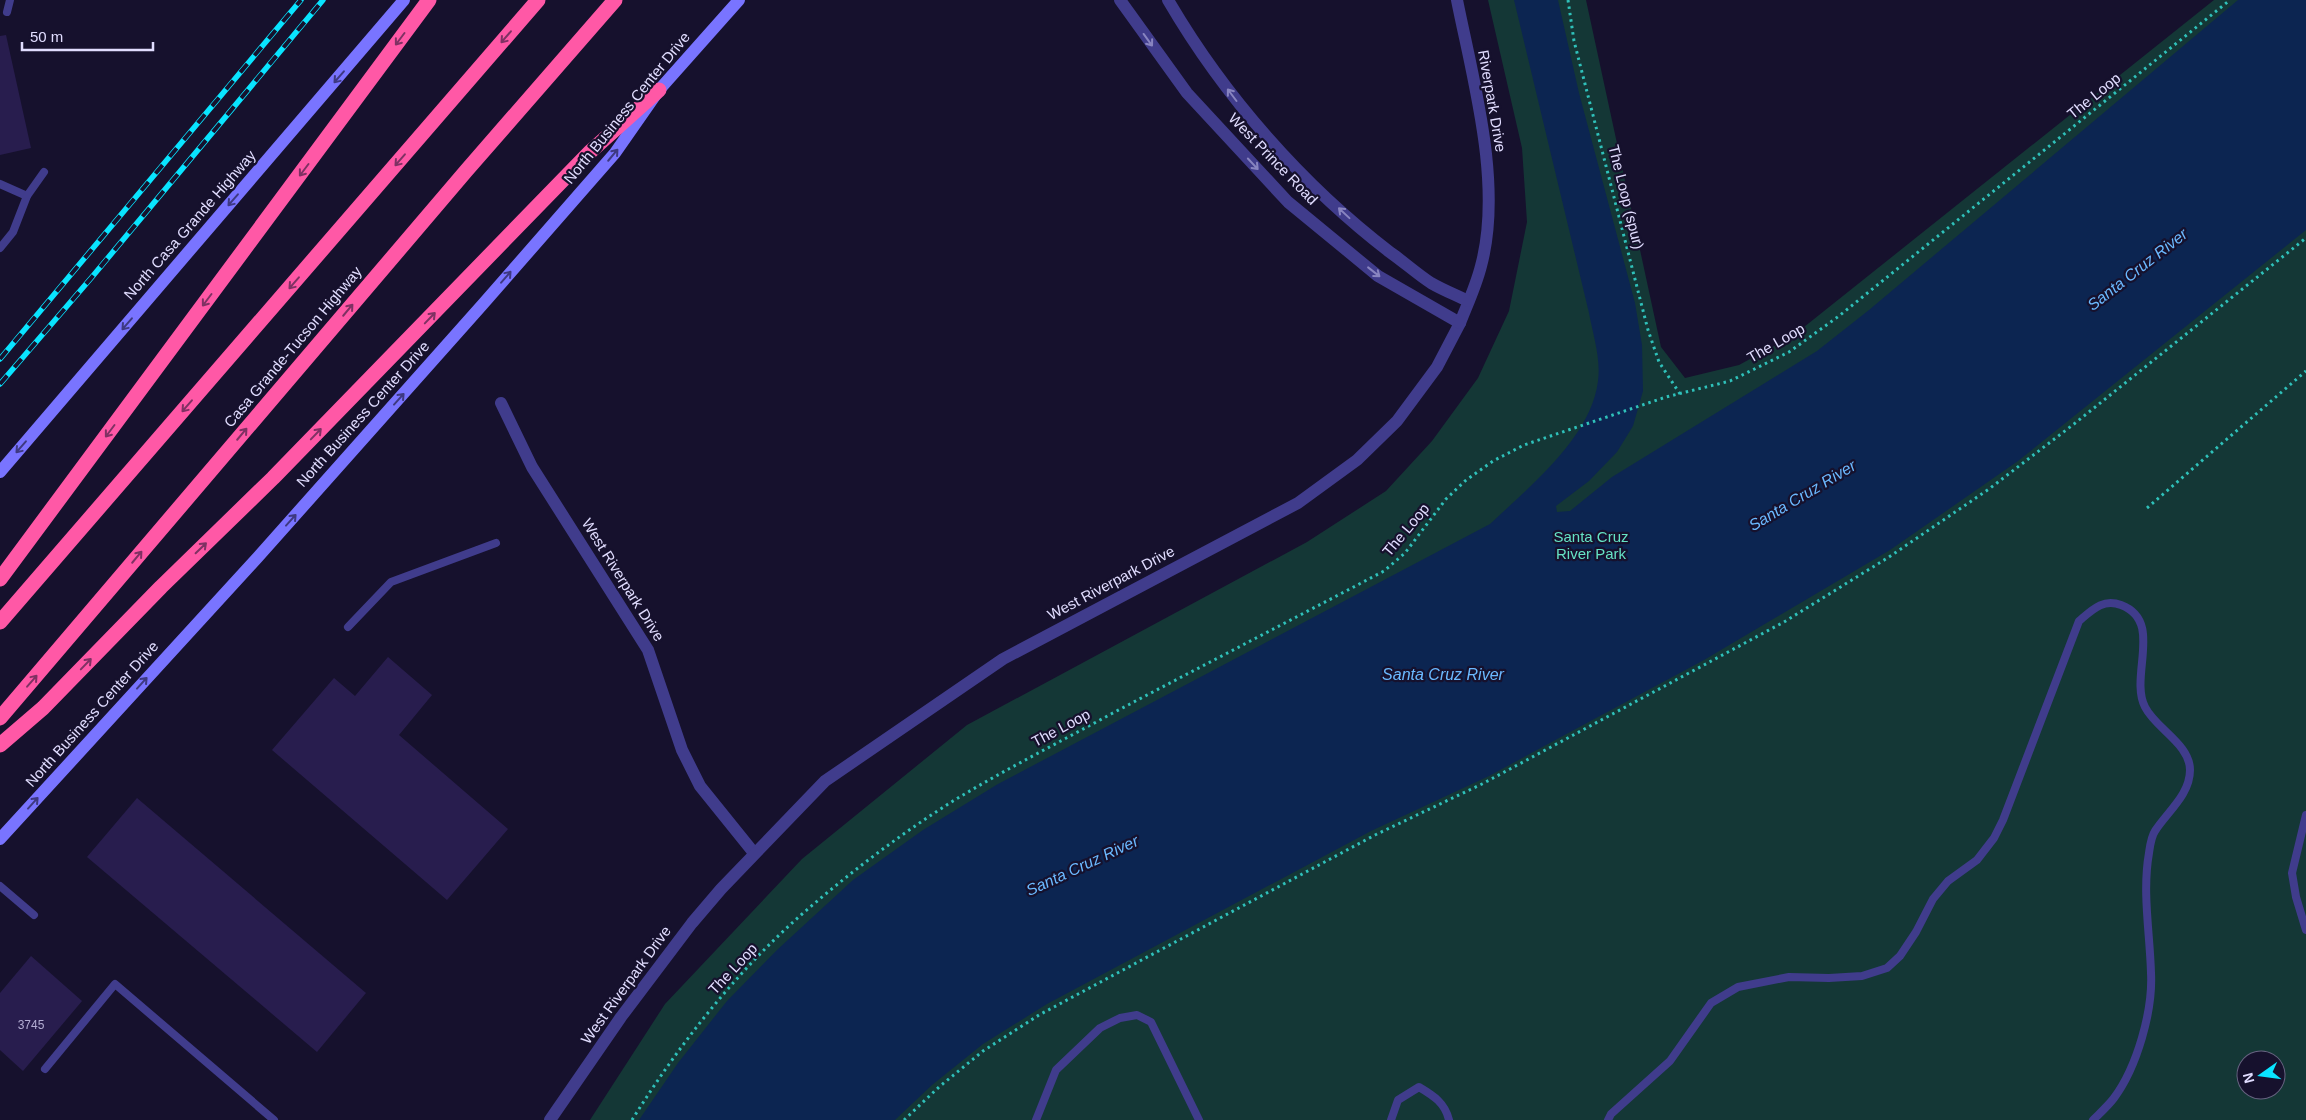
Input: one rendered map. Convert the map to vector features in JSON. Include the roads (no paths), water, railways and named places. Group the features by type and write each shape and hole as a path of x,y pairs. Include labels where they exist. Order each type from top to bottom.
{"highway":[{"path":"0,579 430,0"},
{"path":"0,622 538,0"},
{"name":"Casa Grande-Tucson Highway","path":"0,718 466,171 615,0"},
{"path":"0,745 43,708 273,478 591,151 659,90"}],"main road":[{"name":"North Casa Grande Highway","path":"0,472 404,0"},
{"name":"North Business Center Drive","path":"0,840 258,557 483,304 615,153 659,90 739,0"}],"street":[{"name":"West Prince Road","path":"1120,0 1187,93 1288,202 1378,276 1460,323"},
{"name":"West Prince Road","path":"1168,0 1192,42 1248,116 1312,183 1364,232 1408,266 1431,282 1468,301"},
{"name":"Riverpark Drive","path":"1456,0 1486,143 1488,217 1481,265 1460,323"},
{"name":"West Riverpark Drive","path":"550,1120 621,1017 692,924 754,853 825,781 1002,659 1298,503 1357,460 1397,421 1420,393 1460,323"},
{"name":"West Riverpark Drive","path":"501,404 532,467 648,650 682,750 700,786 754,853"}],"lane":[{"path":"7,12 10,0"},
{"path":"0,248 13,232 27,196 44,172"},
{"path":"0,184 27,196"},
{"path":"348,627 391,582 496,543"},
{"path":"1608,1120 1611,1114 1670,1061 1710,1004 1738,988 1789,976 1829,978 1862,976 1887,968 1900,956 1916,932 1932,899 1948,881 1977,860 1994,838 2003,820 2079,622 2097,605 2114,603 2130,608 2142,623 2144,646 2139,688 2145,707 2186,754 2190,771 2184,794 2153,833 2148,854 2146,908 2152,975 2150,1010 2132,1063 2115,1098 2094,1120"},
{"path":"2306,815 2292,873 2296,897 2306,930"},
{"path":"0,886 34,915"},
{"path":"45,1069 115,984 274,1120"},
{"path":"1036,1120 1056,1070 1100,1028 1120,1018 1137,1015 1151,1022 1199,1120"},
{"path":"1391,1120 1398,1100 1419,1086 1435,1096 1447,1109 1449,1120"}],"water":[{"name":"Santa Cruz River","path":"1514,0 1558,0 1579,93 1635,303 1642,345 1643,391 1633,426 1617,452 1589,481 1556,506 1557,512 1570,511 1612,477 1817,351 1869,310 2238,0 2306,0 2306,230 2018,461 1890,550 1704,660 1489,776 1371,831 1047,1004 983,1044 932,1085 895,1120 639,1120 678,1063 727,1001 777,950 853,880 923,830 998,784 1490,524 1539,478 1571,442 1584,422 1593,402 1599,372 1598,355"}],"railway":[{"path":"0,359 301,0"},
{"path":"0,384 92,277 323,0"}],"park label":[{"name":"Santa Cruz River Park","path":"1591,546"}]}
